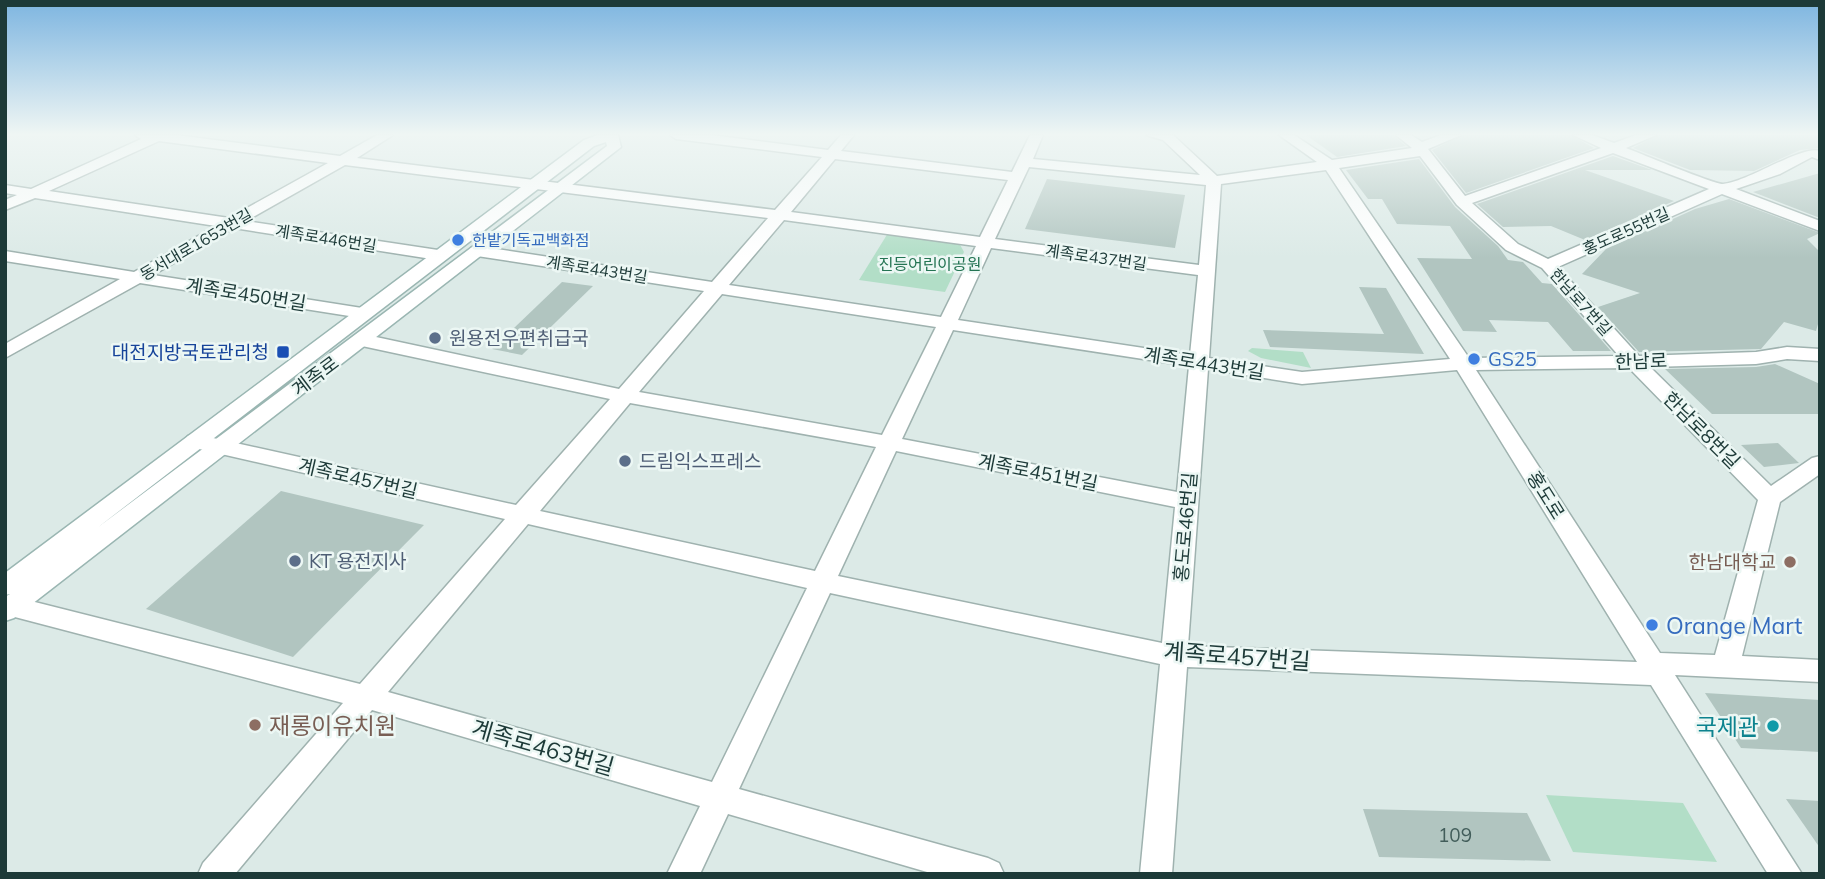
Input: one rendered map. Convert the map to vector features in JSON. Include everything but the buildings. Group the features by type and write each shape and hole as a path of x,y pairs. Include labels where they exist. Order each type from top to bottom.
{"street":[{"path":"5,206 68,176"},
{"name":"동서대로1653번길","path":"5,352 315,176"},
{"name":"계족로437번길","path":"465,176 1206,271"},
{"name":"계족로","path":"7,601 195,441 545,176"},
{"name":"계족로","path":"7,601 223,447 576,176"},
{"path":"214,874 813,176"},
{"path":"683,874 1017,177 1008,176"},
{"path":"1164,176 1214,181 1250,176"},
{"path":"1209,176 1214,181"},
{"name":"홍도로","path":"1337,176 1463,364 1786,874"},
{"name":"한남로7번길","path":"1443,176 1462,202 1512,247 1548,265 1634,362"},
{"path":"1462,202 1536,176"},
{"path":"1686,176 1820,226"},
{"name":"홍도로55번길","path":"1548,265 1722,189 1760,176"},
{"name":"홍도로46번길","path":"1156,874 1214,181"},
{"name":"계족로446번길","path":"5,189 438,255"},
{"name":"계족로443번길","path":"477,251 1302,378 1463,364"},
{"name":"계족로450번길","path":"5,256 362,313"},
{"name":"계족로451번길","path":"362,340 625,396 890,443 1187,502"},
{"name":"한남로","path":"1463,364 1756,358 1787,353 1820,355"},
{"name":"한남로8번길","path":"1634,362 1770,498"},
{"name":"계족로457번길","path":"195,441 521,516 1174,656 1655,668 1726,665 1820,671"},
{"path":"1726,665 1770,498 1820,463"},
{"name":"계족로463번길","path":"7,601 366,697 988,874"}],"green space":[{"name":"진등어린이공원","path":"888,233 958,241 964,252 945,292 859,280"},
{"path":"1252,348 1303,352 1311,368 1261,358 1248,351"},
{"path":"1546,795 1683,803 1717,862 1573,852"}],"place":[{"name":"한밭기독교백화점","path":"458,240"},
{"name":"원용전우편취급국","path":"435,338"},
{"name":"대전지방국토관리청","path":"283,352"},
{"name":"GS25","path":"1474,359"},
{"name":"드림익스프레스","path":"625,461"},
{"name":"KT 용전지사","path":"295,561"},
{"name":"한남대학교","path":"1790,562"},
{"name":"Orange Mart","path":"1652,625"},
{"name":"재롱이유치원","path":"255,725"},
{"name":"국제관","path":"1773,726"}]}
